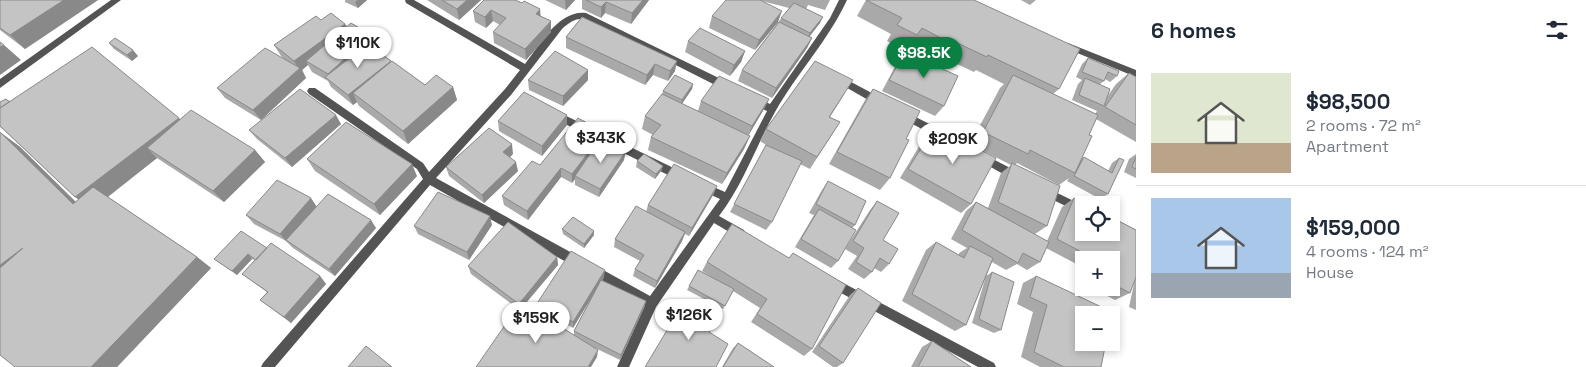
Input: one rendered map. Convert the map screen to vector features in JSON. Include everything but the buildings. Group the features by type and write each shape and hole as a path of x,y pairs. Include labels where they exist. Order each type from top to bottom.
{"street":[{"path":"0,84 117,0"},
{"path":"622,367 652,303 727,198 772,109 810,64 843,0"},
{"path":"409,1 526,70"},
{"path":"267,367 429,180 512,94 526,70 566,20 580,15 772,109"},
{"path":"1063,43 1136,74"},
{"path":"831,76 952,141"},
{"path":"312,91 420,166 429,180 652,303"},
{"path":"543,109 727,198"},
{"path":"978,155 1075,206"},
{"path":"712,217 746,236"},
{"path":"825,278 990,367"}]}
